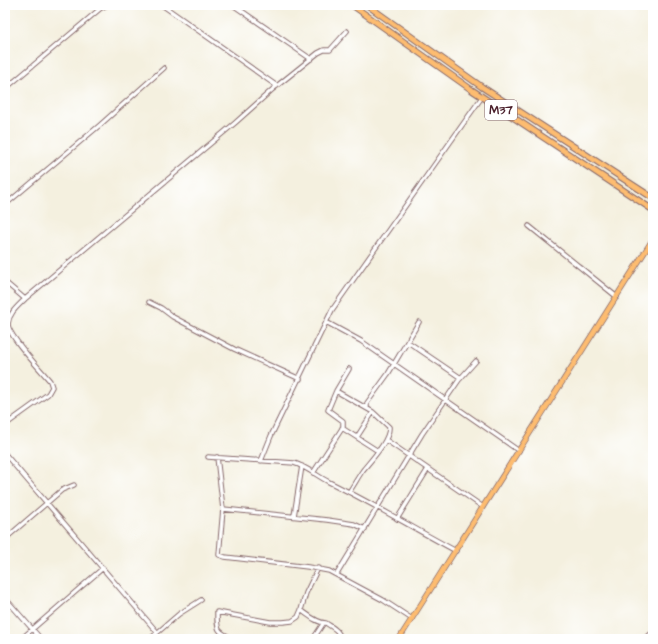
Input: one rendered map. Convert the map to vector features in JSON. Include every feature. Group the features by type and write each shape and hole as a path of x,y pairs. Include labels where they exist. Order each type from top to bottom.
{"highway":[{"name":"M37","path":"352,5 482,96 653,210"},
{"name":"M37","path":"366,5 482,87 653,198"}],"main road":[{"path":"399,639 653,239"}],"street":[{"path":"5,90 101,8 107,5"},
{"path":"162,5 277,86"},
{"path":"233,5 311,59"},
{"path":"5,425 48,394 52,387 50,381 18,343 8,328 11,315 26,299 277,86 324,50 330,50 347,31"},
{"path":"5,205 100,125 164,68"},
{"path":"261,461 271,436 300,379 332,310 482,96"},
{"path":"529,226 617,297"},
{"path":"5,282 26,299"},
{"path":"149,302 161,308 173,317 234,349 300,379"},
{"path":"326,322 361,340 518,451"},
{"path":"367,408 367,403 394,364 419,322"},
{"path":"408,342 461,378"},
{"path":"337,574 422,434 461,378 476,361"},
{"path":"313,473 343,426 343,421 328,410 336,391 349,369"},
{"path":"336,391 373,412 389,427 390,432 386,440 349,492"},
{"path":"357,437 373,412"},
{"path":"342,428 378,451"},
{"path":"386,440 483,507"},
{"path":"5,454 157,632"},
{"path":"208,457 294,463 302,466 456,551"},
{"path":"217,457 224,509 219,555 225,557 318,568 337,574 383,600 412,619"},
{"path":"294,516 302,466"},
{"path":"397,519 428,469"},
{"path":"5,539 62,490 74,485"},
{"path":"224,509 346,523 365,529"},
{"path":"21,639 103,568"},
{"path":"233,639 220,632 217,626 217,612 270,622 292,621 298,617 306,593 318,568"},
{"path":"5,598 41,639"},
{"path":"150,639 179,614 201,600"},
{"path":"301,610 323,624 326,623 336,630 340,634 341,639"},
{"path":"312,639 323,624"},
{"path":"646,638 653,632"}]}
